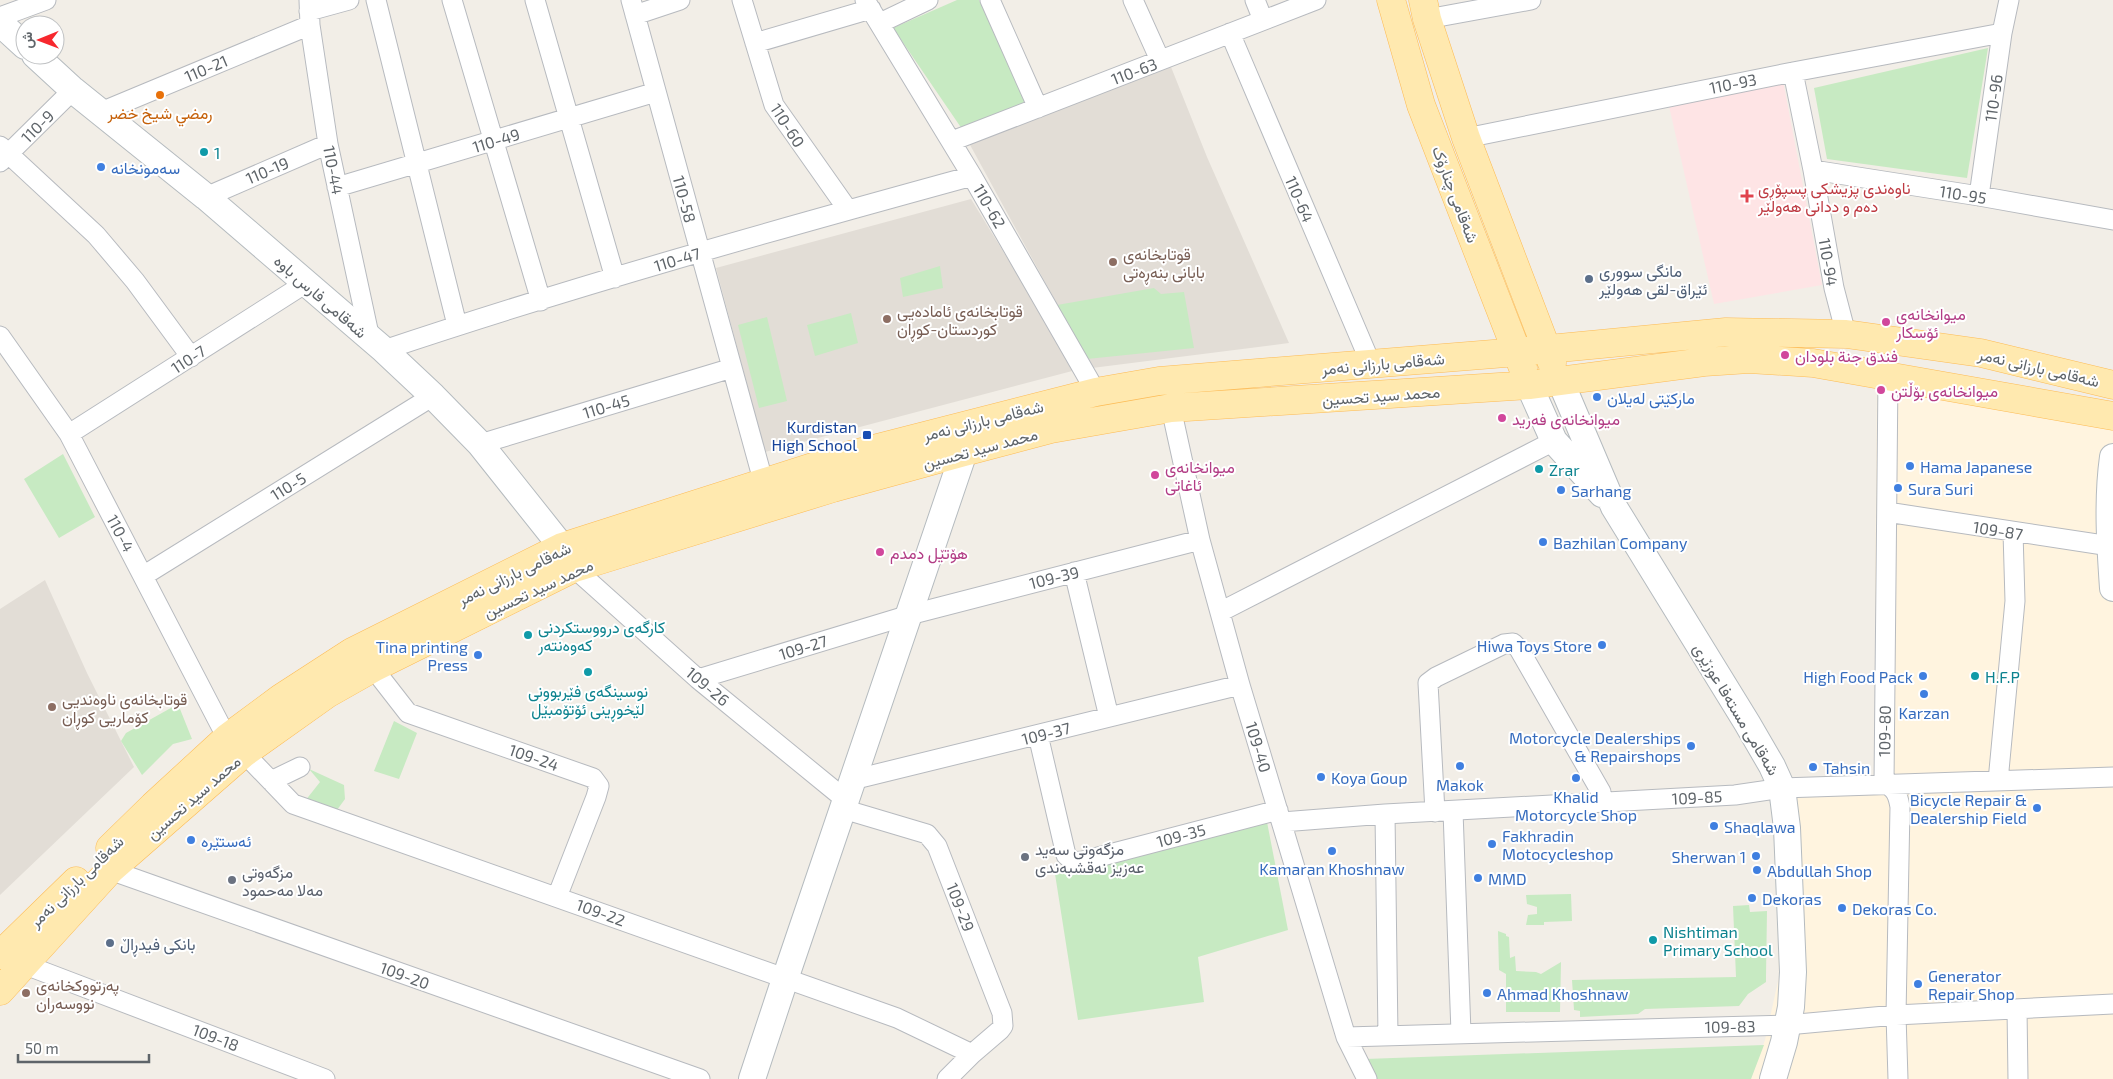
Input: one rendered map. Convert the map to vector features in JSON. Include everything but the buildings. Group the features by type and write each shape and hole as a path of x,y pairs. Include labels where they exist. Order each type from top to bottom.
{"main road":[{"name":"شەقامی چنارۆک","path":"1391,0 1421,105 1518,352 1529,385"},
{"name":"شەقامی چنارۆک","path":"1425,9 1466,138 1545,348 1560,380"},
{"name":"شەقامی بارزانی نەمر","path":"11,960 153,806 236,746 281,698 352,652 568,558 764,484 850,455 1096,392 1158,381 1518,352 1726,332 1846,334 1981,353 2113,385"},
{"name":"محمد سید تحسین","path":"0,991 11,960 110,870 236,746 568,558 1051,429 1171,408 1529,385 1704,362 1749,359 1812,363 2113,416"}],"street":[{"path":"0,17 46,0"},
{"name":"110-21","path":"101,112 310,12 349,0"},
{"path":"376,0 457,326"},
{"path":"452,0 540,301"},
{"path":"535,0 615,278"},
{"path":"633,7 680,0"},
{"name":"110-60","path":"742,0 774,104 848,210"},
{"path":"755,43 872,11 928,0"},
{"path":"990,0 1038,108"},
{"path":"1133,0 1160,60"},
{"path":"1256,0 1263,20"},
{"name":"110-63","path":"952,141 1316,0"},
{"path":"1425,9 1531,0"},
{"name":"110-96","path":"1979,196 2002,33 2010,0"},
{"name":"110-58","path":"633,7 764,484"},
{"name":"110-62","path":"872,11 952,141 1096,392"},
{"name":"110-44","path":"310,12 328,144 377,344"},
{"path":"0,23 15,37"},
{"name":"110-64","path":"1230,33 1371,364"},
{"name":"110-93","path":"1466,138 1793,72 2002,33"},
{"name":"شەقامی فارس باوە","path":"46,65 73,90 206,196 377,344 433,396 480,444 568,558"},
{"name":"110-94","path":"1793,72 1834,288 1846,334"},
{"name":"110-9","path":"3,154 73,90"},
{"name":"110-49","path":"337,187 656,92"},
{"name":"110-19","path":"206,196 328,144"},
{"path":"3,154 96,235 135,281 192,357"},
{"name":"110-95","path":"1813,170 1979,196 2113,220"},
{"name":"110-47","path":"377,344 457,326 700,252 972,176"},
{"name":"110-7","path":"69,434 306,283"},
{"name":"110-4","path":"2,341 69,434 143,576 236,746"},
{"name":"110-45","path":"480,444 732,368"},
{"name":"109-80","path":"1884,783 1888,376"},
{"name":"شەقامی مستەفا عوزێری","path":"1560,380 1614,508 1752,732 1782,788 1787,828 1793,972 1791,1007 1784,1042 1773,1079"},
{"path":"2113,380 2113,385"},
{"name":"شەقامی مستەفا عوزێری","path":"1529,385 1554,441 1614,508"},
{"name":"110-5","path":"143,576 433,396"},
{"name":"109-40","path":"1171,408 1200,540 1240,685 1346,1037 1367,1079"},
{"path":"1220,612 1554,441"},
{"path":"752,1079 784,979 964,452"},
{"path":"2113,457 2110,481 2110,546 2113,588"},
{"name":"109-87","path":"1887,512 2110,546"},
{"path":"1998,781 2015,601 2013,532"},
{"name":"109-39","path":"909,615 1200,540"},
{"name":"109-26","path":"568,558 698,678 847,796"},
{"path":"1074,572 1109,718"},
{"name":"109-27","path":"698,678 909,615"},
{"path":"1461,1033 1444,812 1428,683 1436,677 1504,644 1513,643 1519,649 1601,792 1600,802"},
{"name":"109-24","path":"373,668 408,713 593,778 599,786 596,797 557,897"},
{"name":"109-37","path":"847,796 1038,735 1240,685"},
{"name":"109-35","path":"1038,735 1066,855 1074,862 1280,816"},
{"name":"109-22","path":"236,746 293,804 897,1018 972,1054"},
{"path":"271,781 300,767"},
{"name":"109-85","path":"1280,816 1444,812 1735,796 1782,788 1884,783 2113,777"},
{"path":"1884,783 1894,788 1900,807 1896,1015 1898,1079"},
{"name":"109-29","path":"847,796 927,834 936,846 1002,1012 1003,1026 972,1054"},
{"path":"1385,814 1388,1036"},
{"name":"109-20","path":"110,870 700,1079"},
{"name":"109-18","path":"11,960 325,1079"},
{"name":"109-83","path":"1346,1037 1787,1025 1896,1015 2113,1004"},
{"path":"2017,1009 2018,1079"},
{"path":"954,1076 972,1054"}],"shaded area":[{"path":"1171,67 1207,157 1289,343 1092,368 969,143"},
{"name":"ناوەندی پزیشکی پسپۆڕی دەم و ددانی هەولێر","path":"1783,81 1822,285 1714,304 1669,106"},
{"name":"قوتابخانەی ئامادەیی کوردستان-کوڕان","path":"971,199 1076,370 765,452 716,268"},
{"path":"1877,382 2113,429 2113,1079 1751,1079 1765,1040 1779,977 1774,806 1783,782 1878,778 1875,594"},
{"name":"قوتابخانەی ناوەندیی کۆماریی کوڕان","path":"45,580 87,673 134,767 0,895 0,609"}],"green space":[{"path":"957,0 979,0 1027,101 962,129 893,28"},
{"path":"1988,48 1967,178 1827,159 1814,88"},
{"path":"940,266 943,288 903,297 900,278"},
{"path":"1154,288 1161,294 1184,292 1194,348 1087,359 1057,305"},
{"path":"851,313 858,343 815,356 807,325"},
{"path":"767,317 787,401 759,408 738,325"},
{"path":"63,454 95,517 59,538 24,479"},
{"path":"178,704 192,739 173,744 142,775 121,741 126,733"},
{"path":"394,721 417,733 399,779 374,771"},
{"path":"309,769 344,785 345,799 337,810 305,801 320,782"},
{"path":"1267,822 1288,930 1198,957 1204,1002 1078,1020 1055,874"},
{"path":"1571,894 1572,921 1544,922 1544,925 1526,925 1528,915 1537,914 1537,907 1527,904 1526,895"},
{"path":"1749,905 1750,912 1767,911 1766,982 1748,994 1739,1006 1645,1009 1638,1014 1580,1017 1580,1011 1574,1010 1572,980 1736,977 1733,906"},
{"path":"1498,931 1509,937 1510,958 1515,956 1516,971 1541,974 1561,962 1560,1012 1506,1012 1506,974 1499,970"},
{"path":"1764,1045 1751,1079 1375,1079 1365,1059"}],"place":[{"name":"رمضي شيخ خضر","path":"160,95"},
{"name":"1","path":"204,152"},
{"name":"سەمونخانە","path":"101,167"},
{"name":"ناوەندی پزیشکی پسپۆڕی دەم و ددانی هەولێر","path":"1747,196"},
{"name":"قوتابخانەی بابانی بنەڕەتی","path":"1113,262"},
{"name":"مانگی سووری ئێراق-لقی هەولێر","path":"1589,279"},
{"name":"قوتابخانەی ئامادەیی کوردستان-کوڕان","path":"887,319"},
{"name":"میوانخانەی ئۆسکار","path":"1886,322"},
{"name":"فندق جنة بلودان","path":"1785,355"},
{"name":"میوانخانەی بۆڵتن","path":"1881,390"},
{"name":"مارکێتی لەیلان","path":"1597,397"},
{"name":"میوانخانەی فەرید","path":"1502,418"},
{"name":"Kurdistan High School","path":"867,435"},
{"name":"Hama Japanese","path":"1910,466"},
{"name":"Zrar","path":"1539,469"},
{"name":"میوانخانەی ئاغاتی","path":"1155,475"},
{"name":"Sura Suri","path":"1898,488"},
{"name":"Sarhang","path":"1561,490"},
{"name":"Bazhilan Company","path":"1543,542"},
{"name":"هۆتێل دمدم","path":"880,552"},
{"name":"کارگەی درووستکردنی کەوەنتەر","path":"528,635"},
{"name":"Hiwa Toys Store","path":"1602,645"},
{"name":"Tina printing Press","path":"478,655"},
{"name":"نوسینگەی فێربوونی لێخوڕینی ئۆتۆمبێل","path":"588,672"},
{"name":"High Food Pack","path":"1923,676"},
{"name":"H.F.P","path":"1975,676"},
{"name":"Karzan","path":"1924,694"},
{"name":"قوتابخانەی ناوەندیی کۆماریی کوڕان","path":"52,707"},
{"name":"Motorcycle Dealerships & Repairshops","path":"1691,746"},
{"name":"Makok","path":"1460,766"},
{"name":"Tahsin","path":"1813,767"},
{"name":"Koya Goup","path":"1321,777"},
{"name":"Khalid Motorcycle Shop","path":"1576,778"},
{"name":"Bicycle Repair & Dealership Field","path":"2037,808"},
{"name":"Shaqlawa","path":"1714,826"},
{"name":"ئەستێرە","path":"191,840"},
{"name":"Fakhradin Motocycleshop","path":"1492,844"},
{"name":"Kamaran Khoshnaw","path":"1332,851"},
{"name":"Sherwan 1","path":"1756,856"},
{"name":"مزگەوتی سەید عەزیز نەقشبەندی","path":"1025,857"},
{"name":"Abdullah Shop","path":"1757,870"},
{"name":"MMD","path":"1478,878"},
{"name":"مزگەوتی مەلا مەحمود","path":"232,880"},
{"name":"Dekoras","path":"1752,898"},
{"name":"Dekoras Co.","path":"1842,908"},
{"name":"Nishtiman Primary School","path":"1653,940"},
{"name":"بانکی فیدڕاڵ","path":"110,943"},
{"name":"Generator Repair Shop","path":"1918,984"},
{"name":"پەرتووکخانەی نووسەران","path":"26,993"},
{"name":"Ahmad Khoshnaw","path":"1487,993"}]}
